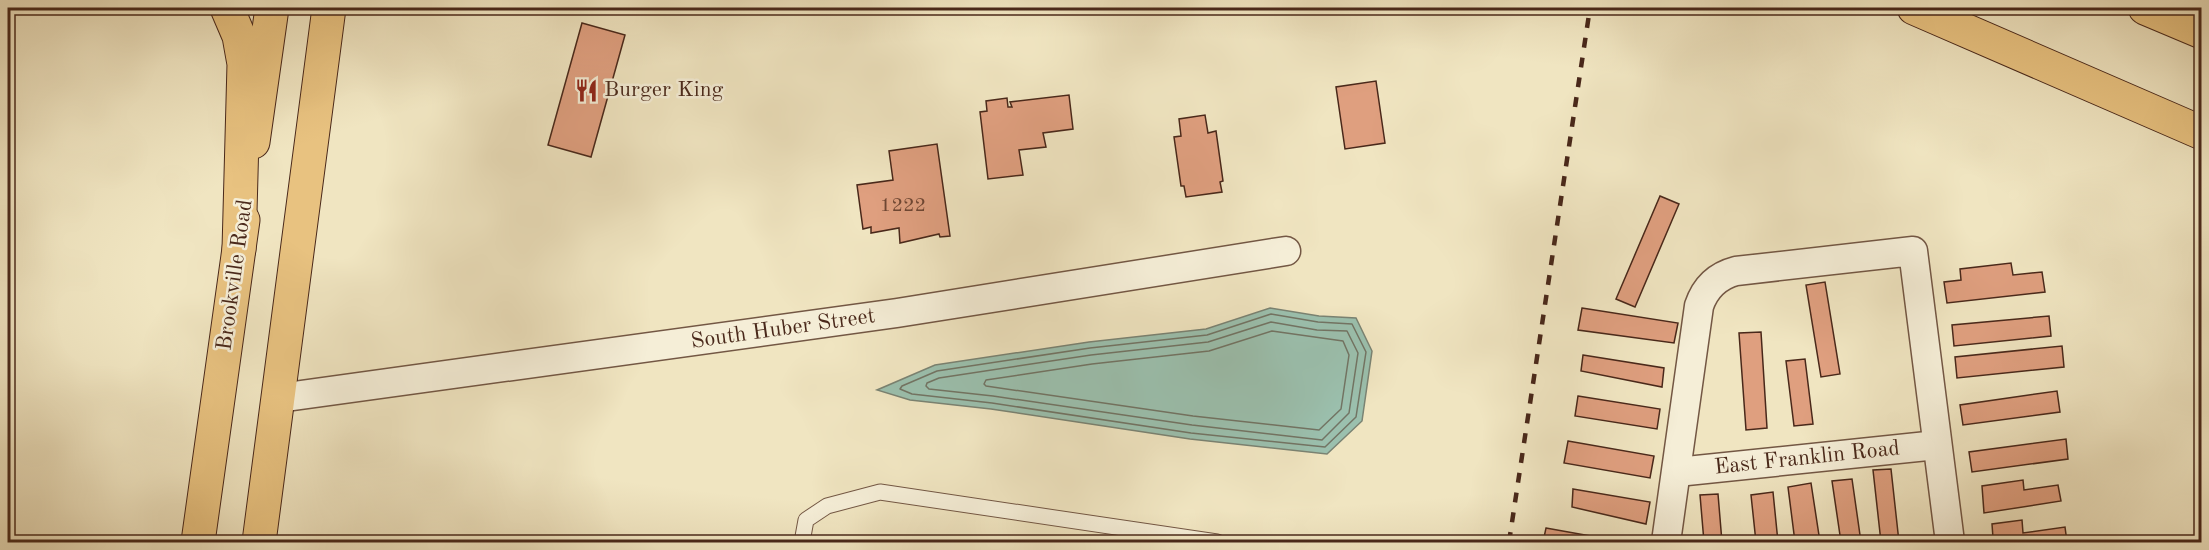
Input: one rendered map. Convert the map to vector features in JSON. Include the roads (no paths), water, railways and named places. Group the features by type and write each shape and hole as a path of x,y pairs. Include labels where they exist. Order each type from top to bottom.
{"main road":[{"path":"226,8 239,36 244,64 239,249"},
{"name":"Brookville Road","path":"198,543 272,8"},
{"path":"259,543 329,8"},
{"path":"1914,8 2202,132"},
{"path":"2145,8 2202,32"}],"street":[{"name":"South Huber Street","path":"279,398 897,313 1286,251"},
{"name":"East Franklin Road","path":"1666,543 1699,306 1706,289 1722,276 1736,272 1913,251 1950,543"},
{"name":"East Franklin Road","path":"1677,472 1937,445"}],"lane":[{"path":"802,543 806,520 827,506 880,492 1217,543"}],"water":[{"path":"1270,308 1319,316 1356,318 1372,351 1362,421 1327,454 1190,439 991,409 910,400 877,390 935,365 1089,342 1206,329"}],"railway":[{"path":"1509,542 1590,8"}],"place":[{"name":"Burger King","path":"586,90"}]}
